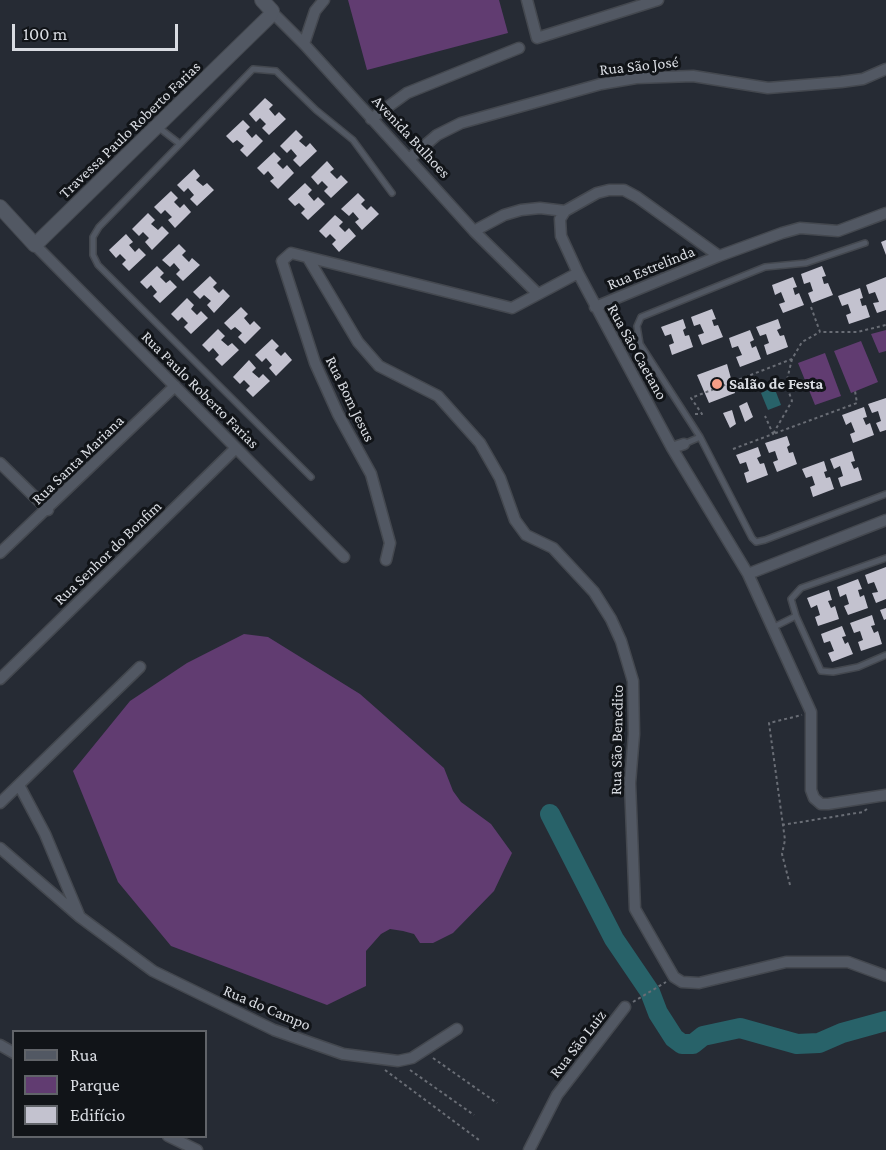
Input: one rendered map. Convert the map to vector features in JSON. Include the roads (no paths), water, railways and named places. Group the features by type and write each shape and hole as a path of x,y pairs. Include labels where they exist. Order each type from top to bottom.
{"street":[{"name":"Avenida Bulhoes","path":"262,0 474,231 538,294"},
{"path":"304,44 315,11 324,0"},
{"path":"527,0 537,38 658,0"},
{"name":"Travessa Paulo Roberto Farias","path":"36,245 272,12"},
{"path":"371,119 407,93 519,48"},
{"name":"Rua São José","path":"408,159 437,135 461,123 601,84 636,78 693,76 768,88 863,79 886,69"},
{"name":"Rua Estrelinda","path":"565,211 597,193 609,189 624,190 719,256"},
{"path":"0,207 36,245"},
{"path":"308,258 512,308 578,273 561,236 559,226 565,211 540,208 521,210 504,214 474,231"},
{"name":"Rua Estrelinda","path":"595,308 719,256 800,228 838,231 886,213"},
{"name":"Rua Paulo Roberto Farias","path":"36,245 344,557"},
{"name":"Rua Bom Jesus","path":"308,258 291,253 282,261 282,268 315,363 338,414 371,474 390,543 386,560"},
{"name":"Rua São Benedito","path":"308,258 358,342 380,366 438,396 480,444 500,478 515,520 526,535 553,548 594,592 611,619 621,641 633,681 634,734 630,783 635,909 674,977 682,982 699,983 786,962 848,962 886,976"},
{"name":"Rua São Caetano","path":"578,273 672,448 748,574 811,712 811,790 814,798 821,804 828,804 886,795"},
{"name":"Rua Santa Mariana","path":"0,553 48,510 175,386"},
{"path":"672,448 684,444"},
{"name":"Rua Senhor do Bonfim","path":"0,679 236,448"},
{"path":"0,463 48,510"},
{"path":"748,574 886,520"},
{"path":"0,536 9,545"},
{"path":"0,803 140,667"},
{"name":"Rua do Campo","path":"18,785 45,834 80,917"},
{"name":"Rua do Campo","path":"0,848 80,917 134,958 172,983 273,1030 343,1054 398,1061 412,1058 457,1029"},
{"name":"Rua São Luiz","path":"529,1150 557,1095 625,1007"},
{"path":"170,1138 197,1150"}],"lane":[{"path":"311,477 98,265 93,255 93,237 99,226 253,69 276,71 316,110 353,140 392,193"},
{"path":"158,127 180,144"},
{"path":"865,243 806,263 765,267 641,317 637,326 640,344 700,437 756,542 886,494"},
{"path":"684,444 700,437"},
{"path":"886,558 801,588 791,599 796,616 821,671 833,672 858,667 886,655"},
{"path":"772,628 796,616"}],"water":[{"path":"774,387 781,405 768,410 761,393"}],"waterway":[{"path":"550,814 614,939 650,992 658,1013 674,1038 682,1044 693,1044 703,1036 740,1028 797,1044 819,1043 842,1033 886,1021"}],"place":[{"name":"Salão de Festa","path":"717,384"}]}
